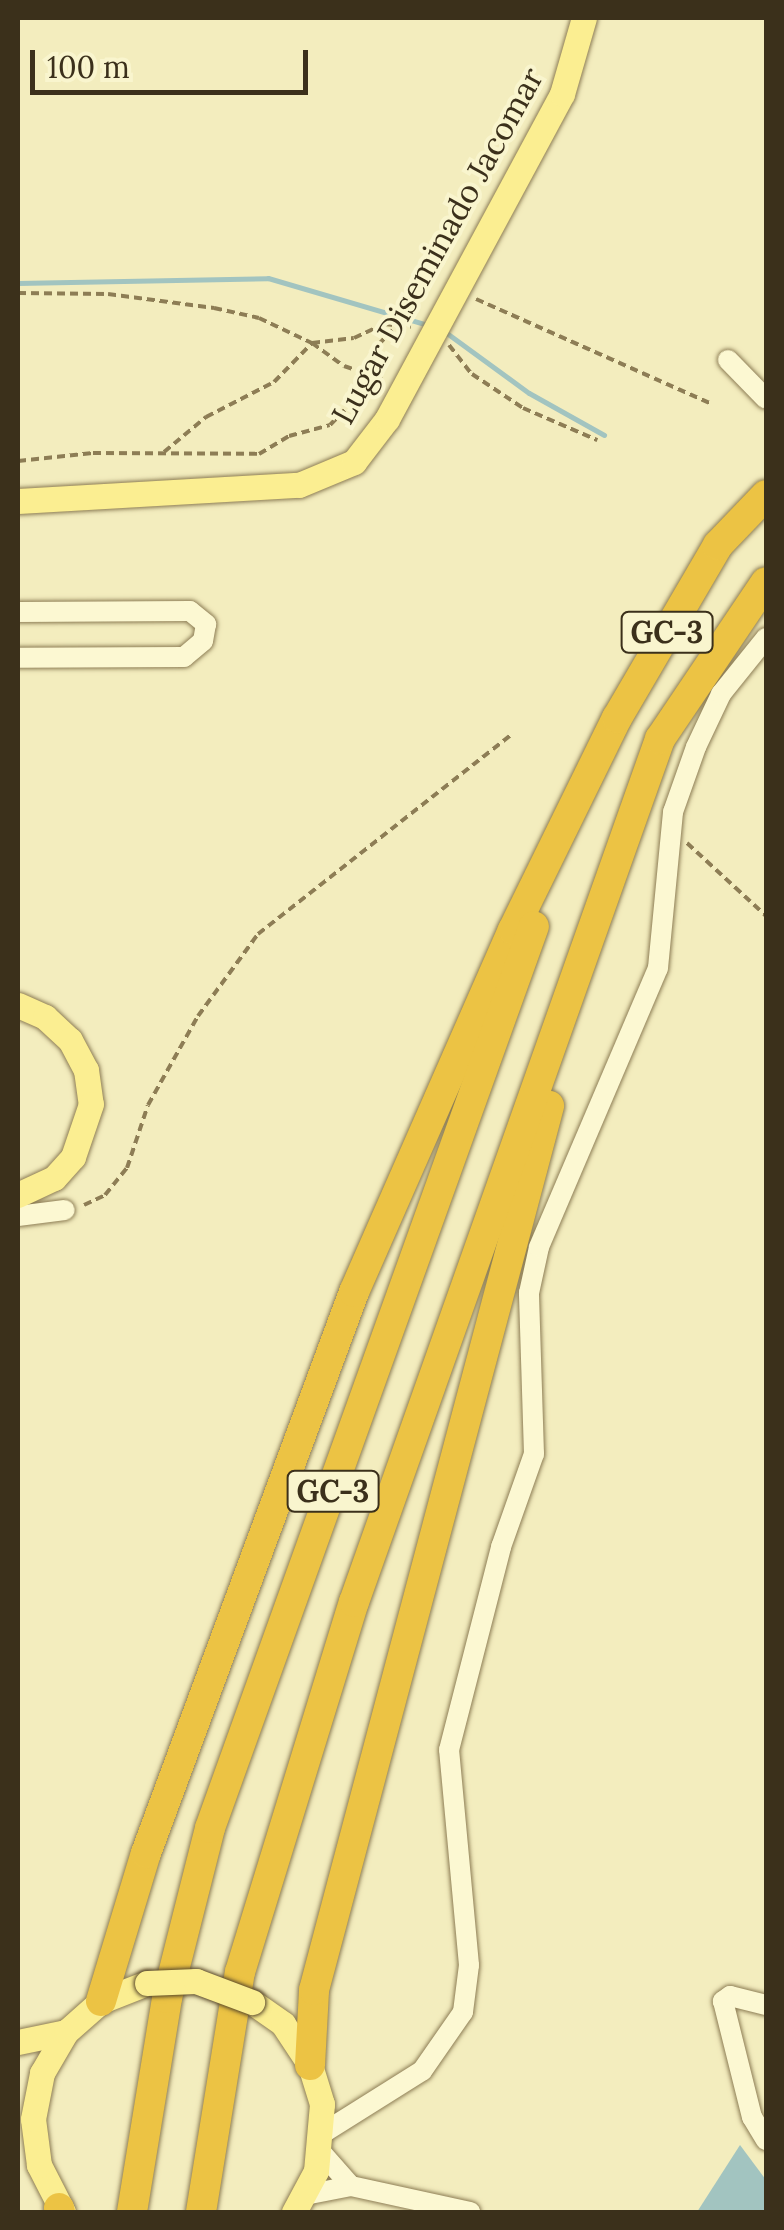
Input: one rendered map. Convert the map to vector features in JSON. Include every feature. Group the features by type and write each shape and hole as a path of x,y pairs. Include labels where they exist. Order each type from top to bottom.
{"highway":[{"name":"GC-3","path":"132,2212 167,1998 210,1828 586,782 718,545 766,495"},
{"name":"GC-3","path":"200,2212 252,1936 354,1602 660,739 766,582"},
{"path":"101,2002 146,1852 354,1292 512,930 586,782"},
{"path":"310,2066 314,1990 351,1840 610,881"}],"main road":[{"name":"Lugar Diseminado Jacomar","path":"19,503 299,486 326,478 354,462 404,388 562,94 584,18"},
{"path":"18,1005 45,1017 70,1040 86,1070 91,1104 74,1157 21,1201"},
{"path":"61,2211 38,2166 25,2111 42,2072 66,2032 101,2002 146,1983 196,1981 252,2002 282,2024 310,2066 322,2104 322,2143 300,2204"},
{"path":"18,2042 66,2032"}],"street":[{"path":"728,360 766,399"},
{"path":"18,612 190,612 206,624 203,641 184,657 18,658"},
{"path":"351,2186 322,2143 363,2108 422,2072 463,2012 470,1965 449,1750 502,1547 534,1454 529,1293 539,1247 658,968 673,812 696,747 721,694 766,638"},
{"path":"21,1201 65,1210"},
{"path":"766,2004 730,1996 723,2001 752,2117 766,2140"},
{"path":"322,2104 363,2108"},
{"path":"300,2204 351,2186 470,2212"}],"path":[{"path":"458,291 710,403"},
{"path":"18,293 108,294 260,318 312,343 344,366 404,388"},
{"path":"18,461 164,452 259,454 290,436 330,425 359,395 378,345 399,323"},
{"path":"164,452 206,417 274,382 312,343 399,323 425,333"},
{"path":"446,342 472,374 510,399 596,440"},
{"path":"65,1210 105,1195 128,1168 148,1105 198,1016 258,934 511,736"},
{"path":"673,838 698,847 766,916"}],"water":[{"path":"740,2145 766,2180 766,2212 697,2212"}],"waterway":[{"path":"18,283 268,278 428,325"},
{"path":"448,334 529,393 604,435"}]}
